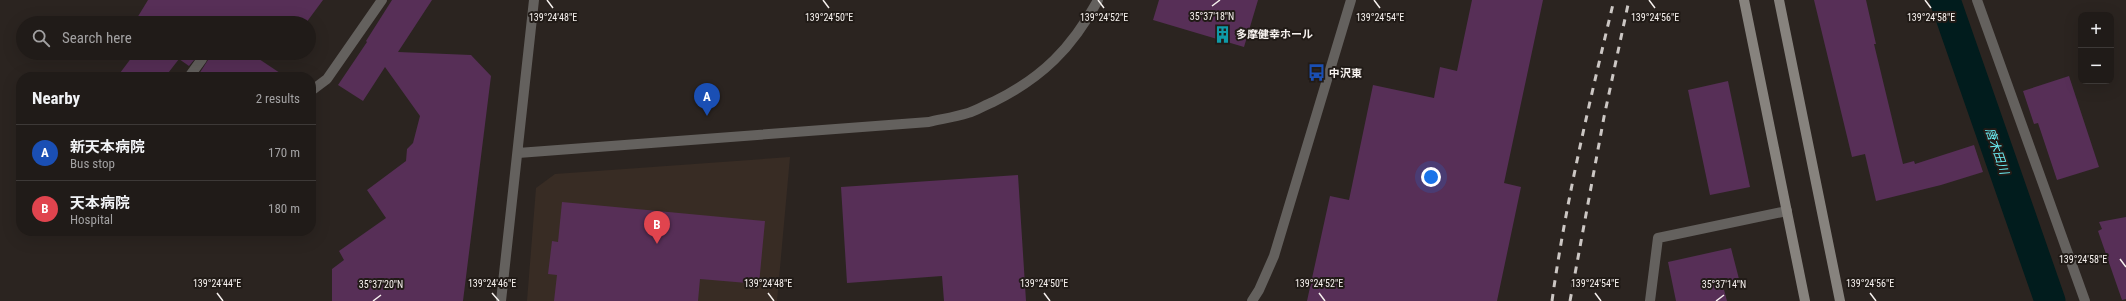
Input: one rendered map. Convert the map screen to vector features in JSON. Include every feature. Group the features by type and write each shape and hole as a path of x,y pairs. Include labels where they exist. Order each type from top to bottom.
{"main road":[{"path":"1744,0 1805,301"},
{"path":"1779,0 1840,301"}],"street":[{"path":"316,87 327,79 382,0"},
{"path":"501,301 534,0"},
{"path":"518,153 929,122 969,113 1025,86 1046,70 1087,20 1098,0"},
{"path":"1252,301 1259,290 1274,256 1351,0"},
{"path":"1977,0 2085,301"},
{"path":"193,72 202,60"},
{"path":"1650,301 1658,238 1787,211"}],"shaded area":[{"path":"790,157 777,301 527,301 536,188 555,174"}],"building":[{"path":"148,0 323,0 311,16 138,16"},
{"path":"392,0 432,0 398,52 471,55 491,76 463,301 332,301 332,269 344,260 339,251 386,218 367,190 406,161 407,149 413,143 420,116 385,67 363,101 338,85 367,42 366,41"},
{"name":"多摩健幸ホール","path":"1159,0 1258,0 1244,47 1153,20"},
{"path":"1472,0 1543,0 1504,183 1521,187 1497,301 1307,301 1330,196 1349,200 1373,85 1434,98 1440,67 1457,71"},
{"path":"1814,0 1866,0 1876,44 1874,44 1903,164 1914,161 1915,164 1974,145 1983,172 1941,185 1876,201 1865,154 1852,157"},
{"path":"130,60 178,60 169,72 121,72"},
{"path":"180,60 194,60 189,66"},
{"path":"208,60 260,60 278,72 200,72"},
{"path":"2069,76 2099,167 2057,180 2038,123 2034,124 2023,91"},
{"path":"1728,81 1750,187 1710,195 1688,90"},
{"path":"1018,175 1026,301 944,301 942,276 847,283 841,187"},
{"path":"562,202 765,221 759,284 700,279 698,301 554,301 557,275 548,274 552,241 558,242"},
{"path":"2126,217 2126,299 2122,300 2098,231 2102,229 2099,222"},
{"path":"1731,248 1739,279 1722,282 1727,301 1676,301 1668,262"}],"waterway":[{"name":"唐木田川","path":"1945,0 2050,301"}],"railway":[{"path":"1552,301 1571,188 1614,0"},
{"path":"1570,301 1604,117 1629,0"}],"place":[{"name":"多摩健幸ホール","path":"1223,34"},
{"name":"中沢東","path":"1316,73"},
{"name":"新天本病院","path":"707,116"},
{"name":"天本病院","path":"657,244"}]}
